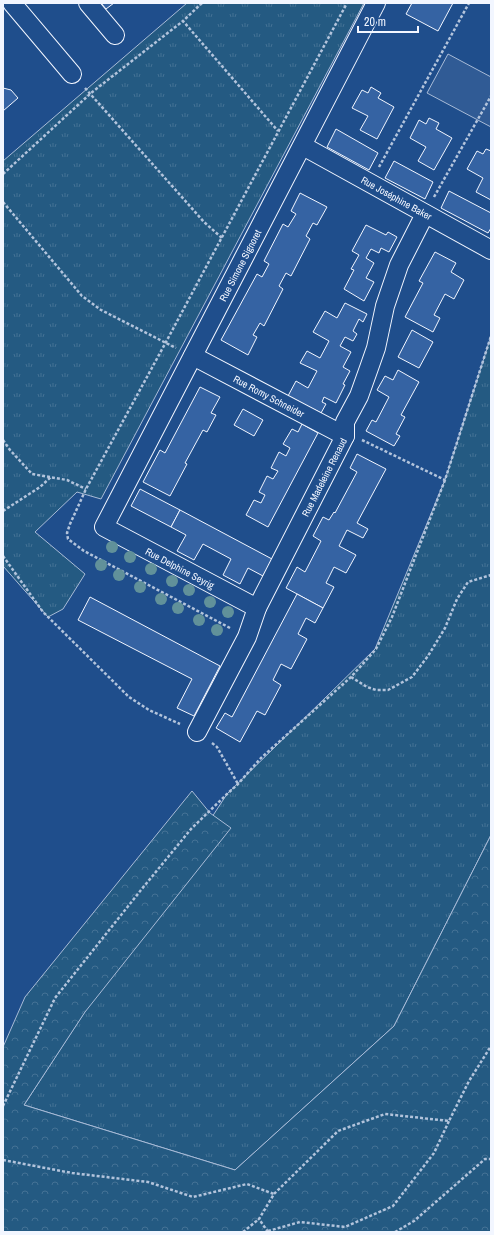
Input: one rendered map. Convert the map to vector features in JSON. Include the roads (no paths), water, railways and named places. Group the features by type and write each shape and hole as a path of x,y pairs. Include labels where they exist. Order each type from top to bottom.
{"street":[{"path":"12,3 72,74"},
{"path":"88,3 115,34"},
{"name":"Rue Simone Signoret","path":"104,528 376,3"},
{"name":"Rue Joséphine Baker","path":"303,146 491,250"},
{"name":"Rue Madeleine Renaud","path":"197,732 247,637 257,608 345,436 345,422 359,396 376,348 385,306 399,265 425,214"},
{"name":"Rue Romy Schneider","path":"193,356 345,436"},
{"name":"Rue Delphine Seyrig","path":"104,528 257,608"}]}
